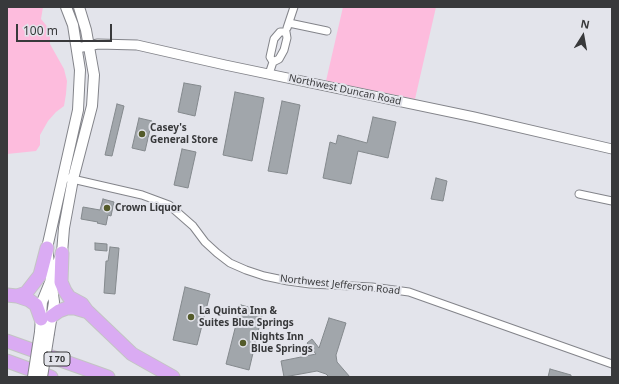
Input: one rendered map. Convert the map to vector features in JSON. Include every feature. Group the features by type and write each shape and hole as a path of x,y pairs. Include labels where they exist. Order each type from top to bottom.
{"highway":[{"path":"12,296 26,293 40,275 47,248"},
{"path":"62,253 61,277 65,291 74,301 82,304 87,311 132,354 173,377"},
{"path":"12,296 29,300 36,306 45,325 59,311 67,308 87,311"},
{"name":"I 70","path":"7,341 108,377"},
{"name":"I 70","path":"7,361 51,377"}],"main road":[{"path":"33,377 45,325 54,302 47,248 78,110 80,70 73,24 66,7"},
{"path":"51,281 62,253 64,228 73,179 92,106 94,75 89,46 78,7"},
{"path":"42,377 45,325"}],"street":[{"path":"269,74 273,62 279,59 284,50 287,38 286,32 294,7"},
{"path":"289,23 327,31"},
{"path":"273,62 270,57 274,39 280,32 286,32"},
{"name":"Northwest Duncan Road","path":"77,48 98,44 137,45 467,116 612,149"},
{"name":"Northwest Jefferson Road","path":"62,177 142,195 169,205 193,226 205,242 217,253 230,263 246,270 264,276 310,284 372,287 409,292 612,364"},
{"path":"579,194 612,201"}],"shaded area":[{"path":"7,7 43,7 41,19 50,30 50,44 64,69 67,81 64,106 48,121 40,135 40,145 36,151 7,154"},
{"path":"343,7 436,7 415,99 326,81"}],"building":[{"path":"184,83 201,86 195,116 178,112"},
{"path":"235,92 264,98 252,161 223,155"},
{"path":"282,101 300,105 287,174 268,171"},
{"name":"Casey's General Store","path":"117,104 124,106 112,156 105,155"},
{"path":"373,117 396,122 388,158 358,151 351,184 323,178 330,142 336,144 338,135 367,143"},
{"name":"Casey's General Store","path":"139,118 152,121 145,151 132,148"},
{"path":"182,149 196,152 188,188 174,185"},
{"path":"436,178 447,181 443,201 431,199"},
{"path":"103,199 114,202 111,216 108,215 106,225 81,219 83,207 100,210"},
{"path":"95,243 107,244 107,251 95,250"},
{"path":"110,247 119,248 115,294 104,293 106,261 108,261"},
{"name":"La Quinta Inn & Suites Blue Springs","path":"185,287 210,294 197,345 173,340"},
{"path":"241,305 263,311 249,370 226,364"},
{"path":"329,318 346,323 336,355 337,362 350,377 329,377 326,374 317,371 284,377 281,361 316,354 307,343 312,339 319,348"},
{"path":"550,369 571,375 571,377 548,377"}],"place":[{"name":"Casey's General Store","path":"142,134"},
{"name":"Crown Liquor","path":"107,208"},
{"name":"La Quinta Inn & Suites Blue Springs","path":"191,317"},
{"name":"Nights Inn Blue Springs","path":"243,343"}]}
